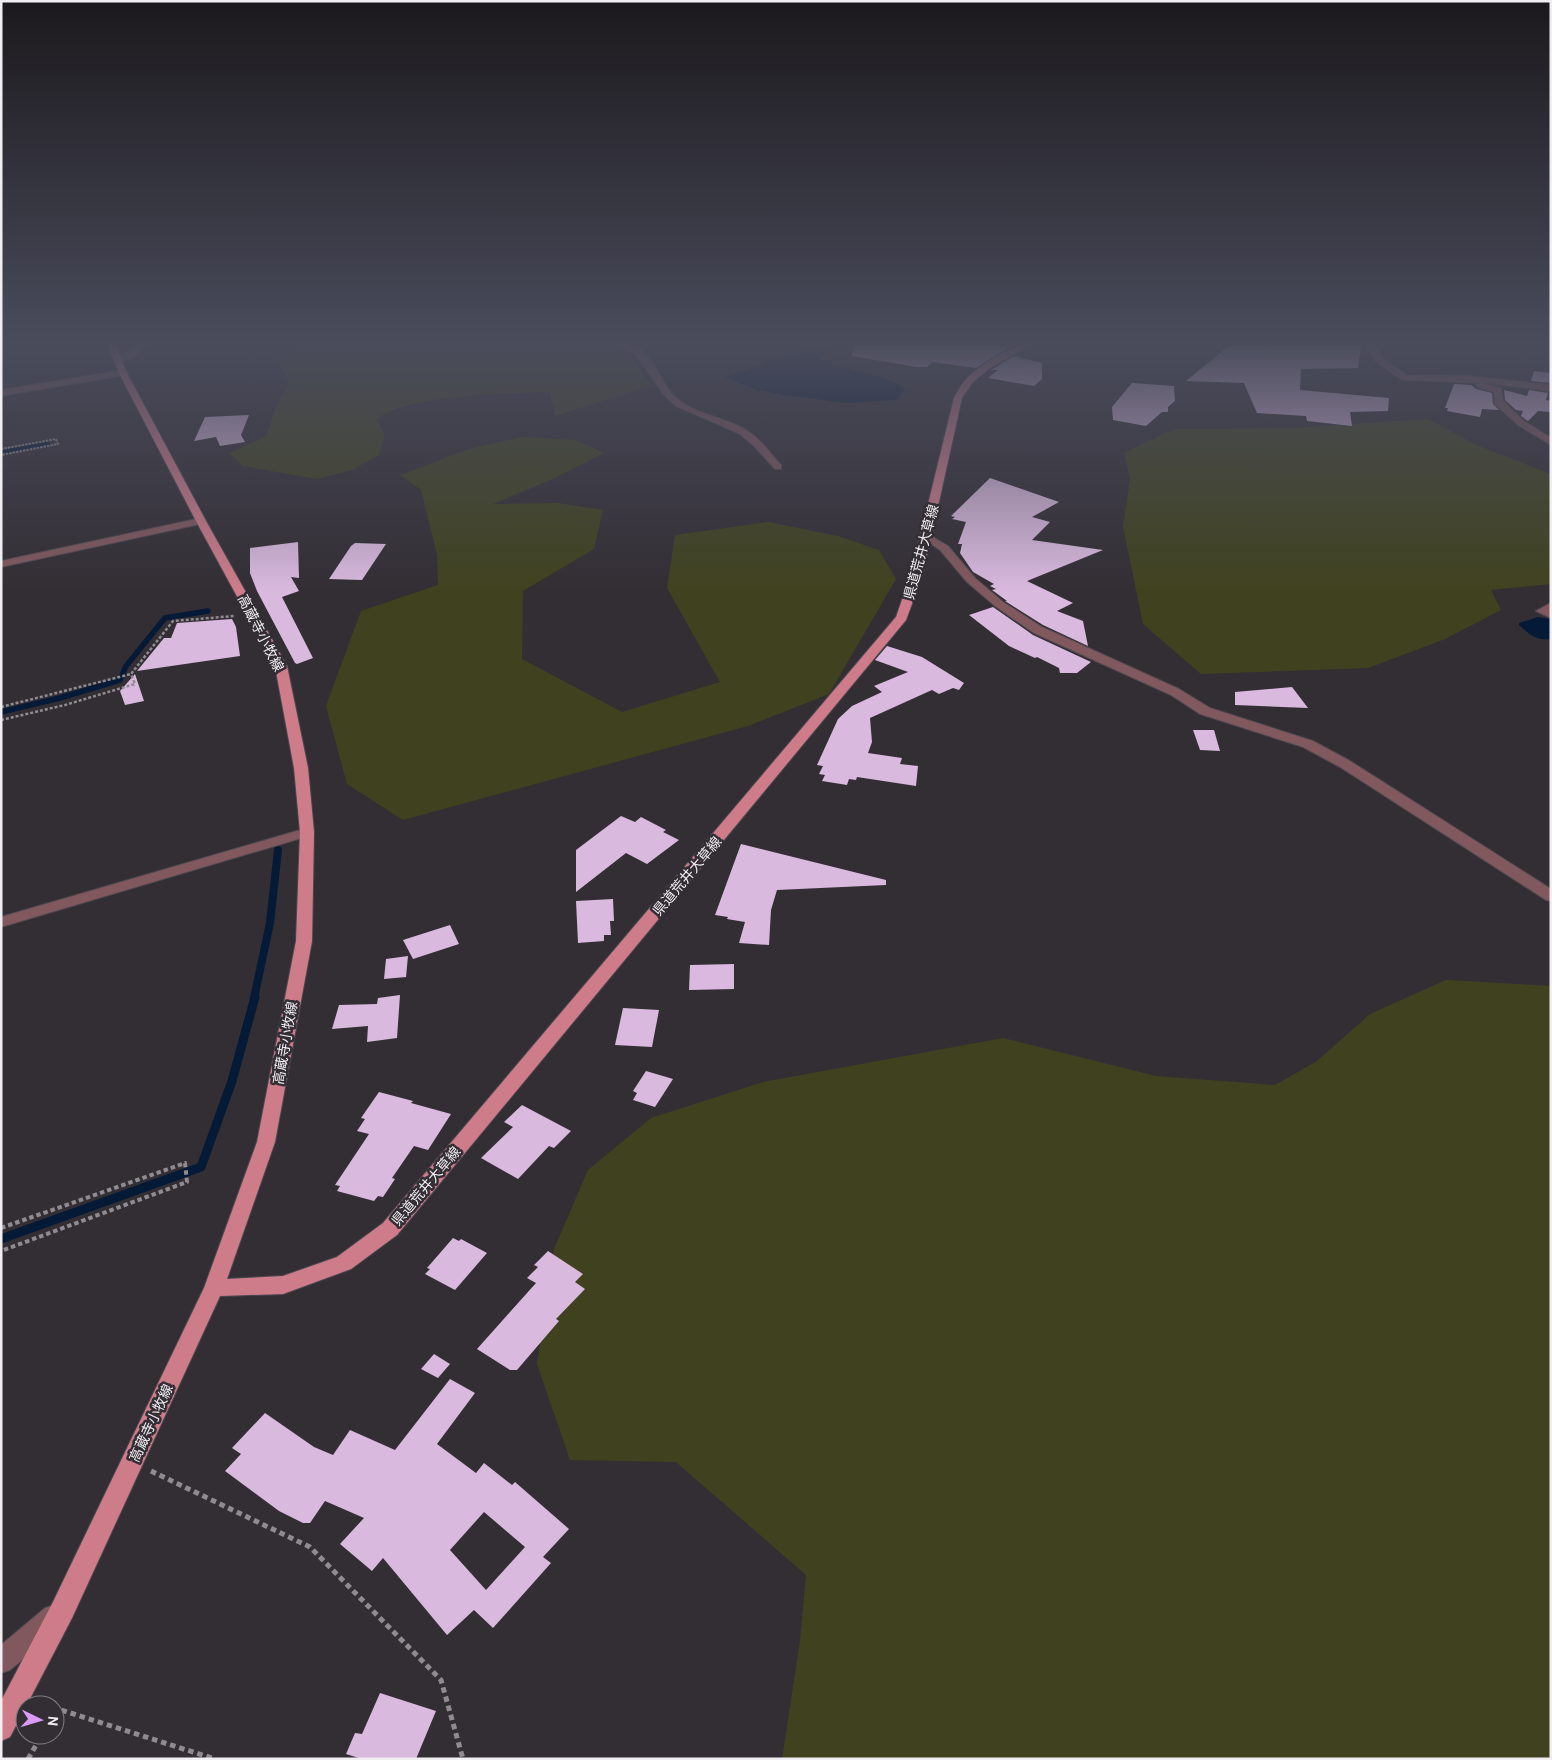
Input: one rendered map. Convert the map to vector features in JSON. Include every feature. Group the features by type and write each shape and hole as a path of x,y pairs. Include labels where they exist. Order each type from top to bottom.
{"main road":[{"name":"高蔵寺小牧線","path":"1,1728 63,1609 214,1288 266,1142 304,941 307,832 301,768 281,666 201,521 152,427"},
{"name":"県道荒井大草線","path":"214,1288 283,1285 344,1263 390,1229 813,727 902,618 918,574 951,427"}],"street":[{"path":"733,427 745,433 778,467"},
{"path":"1529,427 1551,442"},
{"path":"1,564 201,521"},
{"path":"926,536 944,548 971,580 999,604 1038,630 1174,692 1205,711 1308,744 1345,764 1551,896"},
{"path":"1551,606 1542,611 1551,615"},
{"path":"1,922 307,832"},
{"path":"1,1662 63,1609"}],"path":[{"path":"1,449 56,439 58,444 1,455"},
{"path":"1,707 131,674 172,621 234,616"},
{"path":"1,720 65,705 135,684 131,674"},
{"path":"1,1228 184,1163 187,1182 1,1251"},
{"path":"132,1462 310,1547 441,1680 463,1759"},
{"path":"65,1711 215,1759"},
{"path":"28,1759 36,1745"}],"green space":[{"path":"269,427 381,427 385,435 378,456 352,470 317,479 243,466 229,453 266,437"},
{"path":"1443,427 1479,446 1551,474 1551,584 1491,590 1501,610 1445,639 1368,668 1201,674 1143,624 1123,526 1130,479 1124,453 1174,429"},
{"path":"521,437 576,440 604,453 553,479 493,504 558,503 603,510 594,549 523,591 522,659 622,712 720,682 667,588 675,535 768,522 838,536 879,550 896,579 829,694 748,726 403,820 347,784 326,706 361,611 438,585 437,554 421,490 400,475 469,449"},
{"path":"1446,980 1551,986 1551,1759 782,1759 800,1641 806,1575 676,1462 570,1460 537,1364 554,1249 588,1170 651,1118 763,1082 1003,1038 1156,1076 1275,1085 1317,1061 1370,1014"}],"water":[{"path":"1538,617 1551,619 1551,639 1537,638 1519,625 1519,623"}],"building":[{"path":"200,427 244,427 241,435 245,442 220,446 216,437 194,441"},
{"path":"990,478 1059,502 1032,517 1050,522 1032,540 1103,550 1027,581 1073,603 1057,611 1083,621 1088,646 1043,625 1005,601 1007,601 992,590 996,589 990,586 994,584 973,572 960,553 962,544 958,544 966,522 952,519 955,517 951,516"},
{"path":"298,542 299,578 291,577 299,591 282,597 313,658 297,664 257,591 250,573 250,548"},
{"path":"355,543 386,544 362,580 329,579 351,546"},
{"path":"993,607 1033,635 1091,662 1077,673 1060,673 1059,668 1009,646 969,615"},
{"path":"232,619 236,627 240,656 137,671 164,638 171,638 177,623"},
{"path":"887,646 922,657 964,683 959,690 953,688 939,694 932,690 870,718 872,742 868,753 902,758 900,764 918,766 916,786 857,777 856,780 849,779 847,785 822,781 825,775 819,774 823,766 817,765 838,719 852,706 882,692 874,686 908,672 875,660"},
{"path":"135,674 144,701 125,705 120,691"},
{"path":"1292,687 1308,708 1235,705 1235,692"},
{"path":"1193,730 1214,730 1220,751 1200,750"},
{"path":"621,816 635,822 641,817 666,830 663,832 679,840 647,864 626,853 576,892 576,850"},
{"path":"741,844 886,880 886,885 777,890 771,910 769,945 739,943 745,922 715,915"},
{"path":"613,899 614,921 610,921 611,935 604,935 604,941 578,943 576,901"},
{"path":"450,925 459,944 413,959 403,940"},
{"path":"408,956 406,977 384,979 386,959"},
{"path":"734,964 734,989 689,990 690,965"},
{"path":"400,995 397,1038 367,1042 368,1026 332,1029 339,1005 377,1004 378,998"},
{"path":"623,1008 659,1010 652,1047 615,1045"},
{"path":"646,1071 673,1079 655,1107 633,1100 637,1093 633,1091"},
{"path":"379,1092 451,1114 428,1150 414,1146 392,1178 395,1179 383,1197 378,1196 374,1201 337,1191 340,1186 335,1185 369,1134 357,1131 365,1119 361,1118"},
{"path":"522,1105 571,1131 554,1148 549,1146 518,1179 481,1158 513,1127 504,1122"},
{"path":"453,1238 459,1241 461,1239 487,1253 455,1290 425,1274 430,1269 427,1268"},
{"path":"548,1251 583,1274 575,1282 585,1289 556,1319 559,1321 517,1370 510,1370 477,1349 536,1283 527,1278 538,1267 534,1265"},
{"path":"434,1354 450,1364 438,1378 421,1369"},
{"path":"450,1379 475,1393 437,1444 476,1473 484,1463 512,1485 515,1482 569,1529 543,1557 551,1563 493,1628 474,1610 447,1635 383,1558 372,1571 340,1544 364,1518 325,1501 310,1523 303,1523 279,1511 225,1471 241,1454 232,1448 265,1413 314,1447 333,1455 350,1430 395,1450","holes":["484,1512 525,1547 486,1590 450,1550"]},
{"path":"380,1693 436,1711 416,1759 362,1759 346,1754 355,1733 362,1734"}],"waterway":[{"path":"1,452 48,444"},
{"path":"1,712 60,698 120,680 126,666 165,618 208,611"},
{"path":"254,998 270,923 278,850"},
{"path":"1,1239 201,1167 232,1081 255,997"}]}
